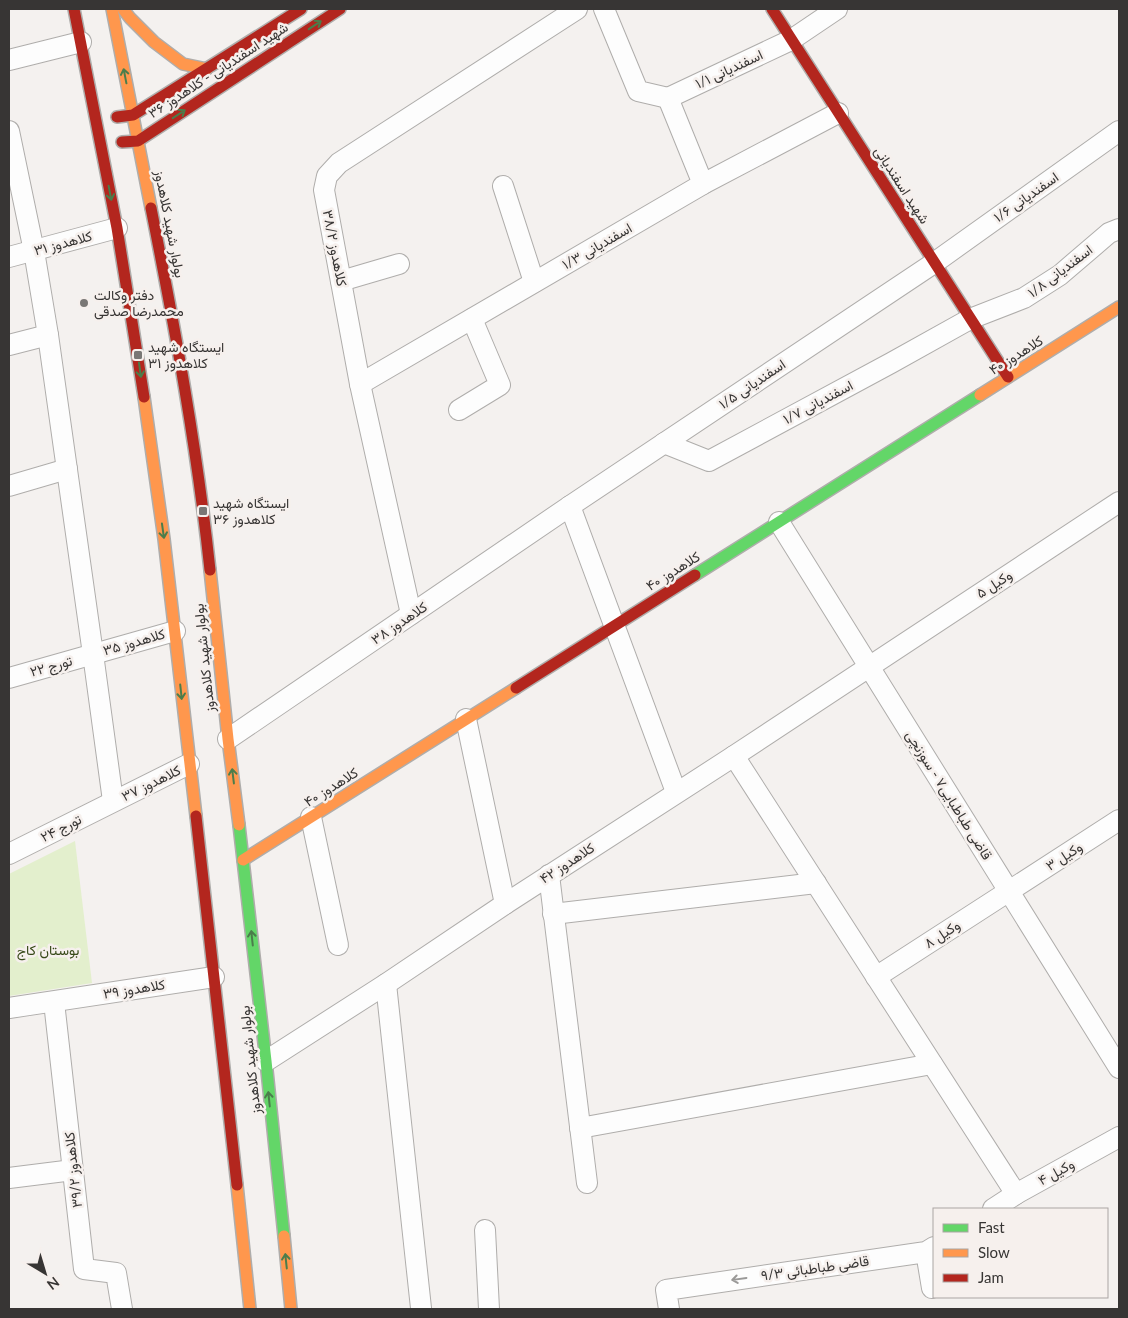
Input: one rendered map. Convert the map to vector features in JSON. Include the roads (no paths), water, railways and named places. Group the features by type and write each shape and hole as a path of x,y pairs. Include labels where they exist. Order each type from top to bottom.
{"main road":[{"name":"بولوار شهید کلاهدوز","path":"74,9 117,228 138,356 164,539 250,1309"},
{"name":"بولوار شهید کلاهدوز","path":"112,9 178,346 206,533 266,1060 291,1309"},
{"path":"123,9 154,42 184,64 207,69"},
{"name":"شهید اسفندیانی - کلاهدوز ۳۶","path":"133,115 301,9"},
{"name":"شهید اسفندیانی - کلاهدوز ۳۶","path":"138,140 340,9"},
{"name":"شهید اسفندیانی","path":"772,9 1008,378"},
{"path":"96,119 133,115"},
{"path":"100,145 138,140"},
{"name":"کلاهدوز ۴۰","path":"243,860 1119,307"}],"street":[{"name":"کلاهدوز ۳۸/۲","path":"411,614 360,384 324,190 326,176 340,163 577,9"},
{"path":"604,9 638,91 668,98 703,184"},
{"name":"اسفندیانی ۱/۱","path":"668,98 791,40 837,9"},
{"path":"9,60 81,42"},
{"name":"اسفندیانی ۱/۳","path":"360,384 703,184 838,113"},
{"path":"9,130 34,251 48,335 112,801"},
{"name":"اسفندیانی ۱/۶","path":"934,263 1119,131"},
{"path":"502,186 534,282"},
{"name":"کلاهدوز ۳۱","path":"9,257 117,228"},
{"name":"اسفندیانی ۱/۸","path":"970,319 1024,298 1060,275 1109,233 1119,229"},
{"name":"اسفندیانی ۱/۵","path":"570,506 934,263"},
{"path":"341,280 400,264"},
{"path":"459,410 500,385 472,319"},
{"name":"۱/۷ اسفندیانی","path":"664,443 709,461 891,364 970,319"},
{"path":"9,345 48,335"},
{"path":"9,486 67,469"},
{"name":"وکيل ۵","path":"869,666 1119,502"},
{"path":"570,506 676,792"},
{"name":"کلاهدوز ۳۸","path":"228,739 570,506"},
{"name":"قاضی طباطبایی۷ - سوزنچی","path":"779,522 1119,1068"},
{"name":"کلاهدوز ۳۵","path":"93,654 175,631"},
{"name":"تورج ۲۲","path":"9,678 93,654"},
{"name":"کلاهدوز ۴۲","path":"266,1060 386,984 869,666"},
{"path":"466,719 505,904"},
{"path":"734,756 1016,1194"},
{"name":"کلاهدوز ۳۷","path":"112,801 189,764"},
{"name":"تورج ۲۴","path":"9,854 112,801"},
{"path":"311,817 338,945"},
{"name":"وکيل ۳","path":"1009,891 1119,820"},
{"path":"549,875 587,1183"},
{"path":"554,914 816,883"},
{"name":"وکيل ۸","path":"876,977 1009,891"},
{"name":"کلاهدوز ۳۹","path":"9,1008 214,977"},
{"path":"386,984 421,1308"},
{"name":"کلاهدوز ۳۹/۲","path":"54,1002 84,1269 116,1273 122,1309"},
{"path":"580,1128 932,1064"},
{"name":"وکيل ۴","path":"995,1208 1016,1194 1119,1137"},
{"path":"9,1178 73,1170"},
{"path":"486,1230 489,1309"},
{"name":"قاضی طباطبائی ۹/۳","path":"668,1300 930,1249 933,1288"}],"place":[{"name":"دفتر وکالت محمدرضا صدقی","path":"84,303"},
{"name":"ایستگاه شهید کلاهدوز ۳۱","path":"138,355"},
{"name":"ایستگاه شهید کلاهدوز ۳۶","path":"203,511"}],"park label":[{"name":"بوستان کاج","path":"48,950"}]}
